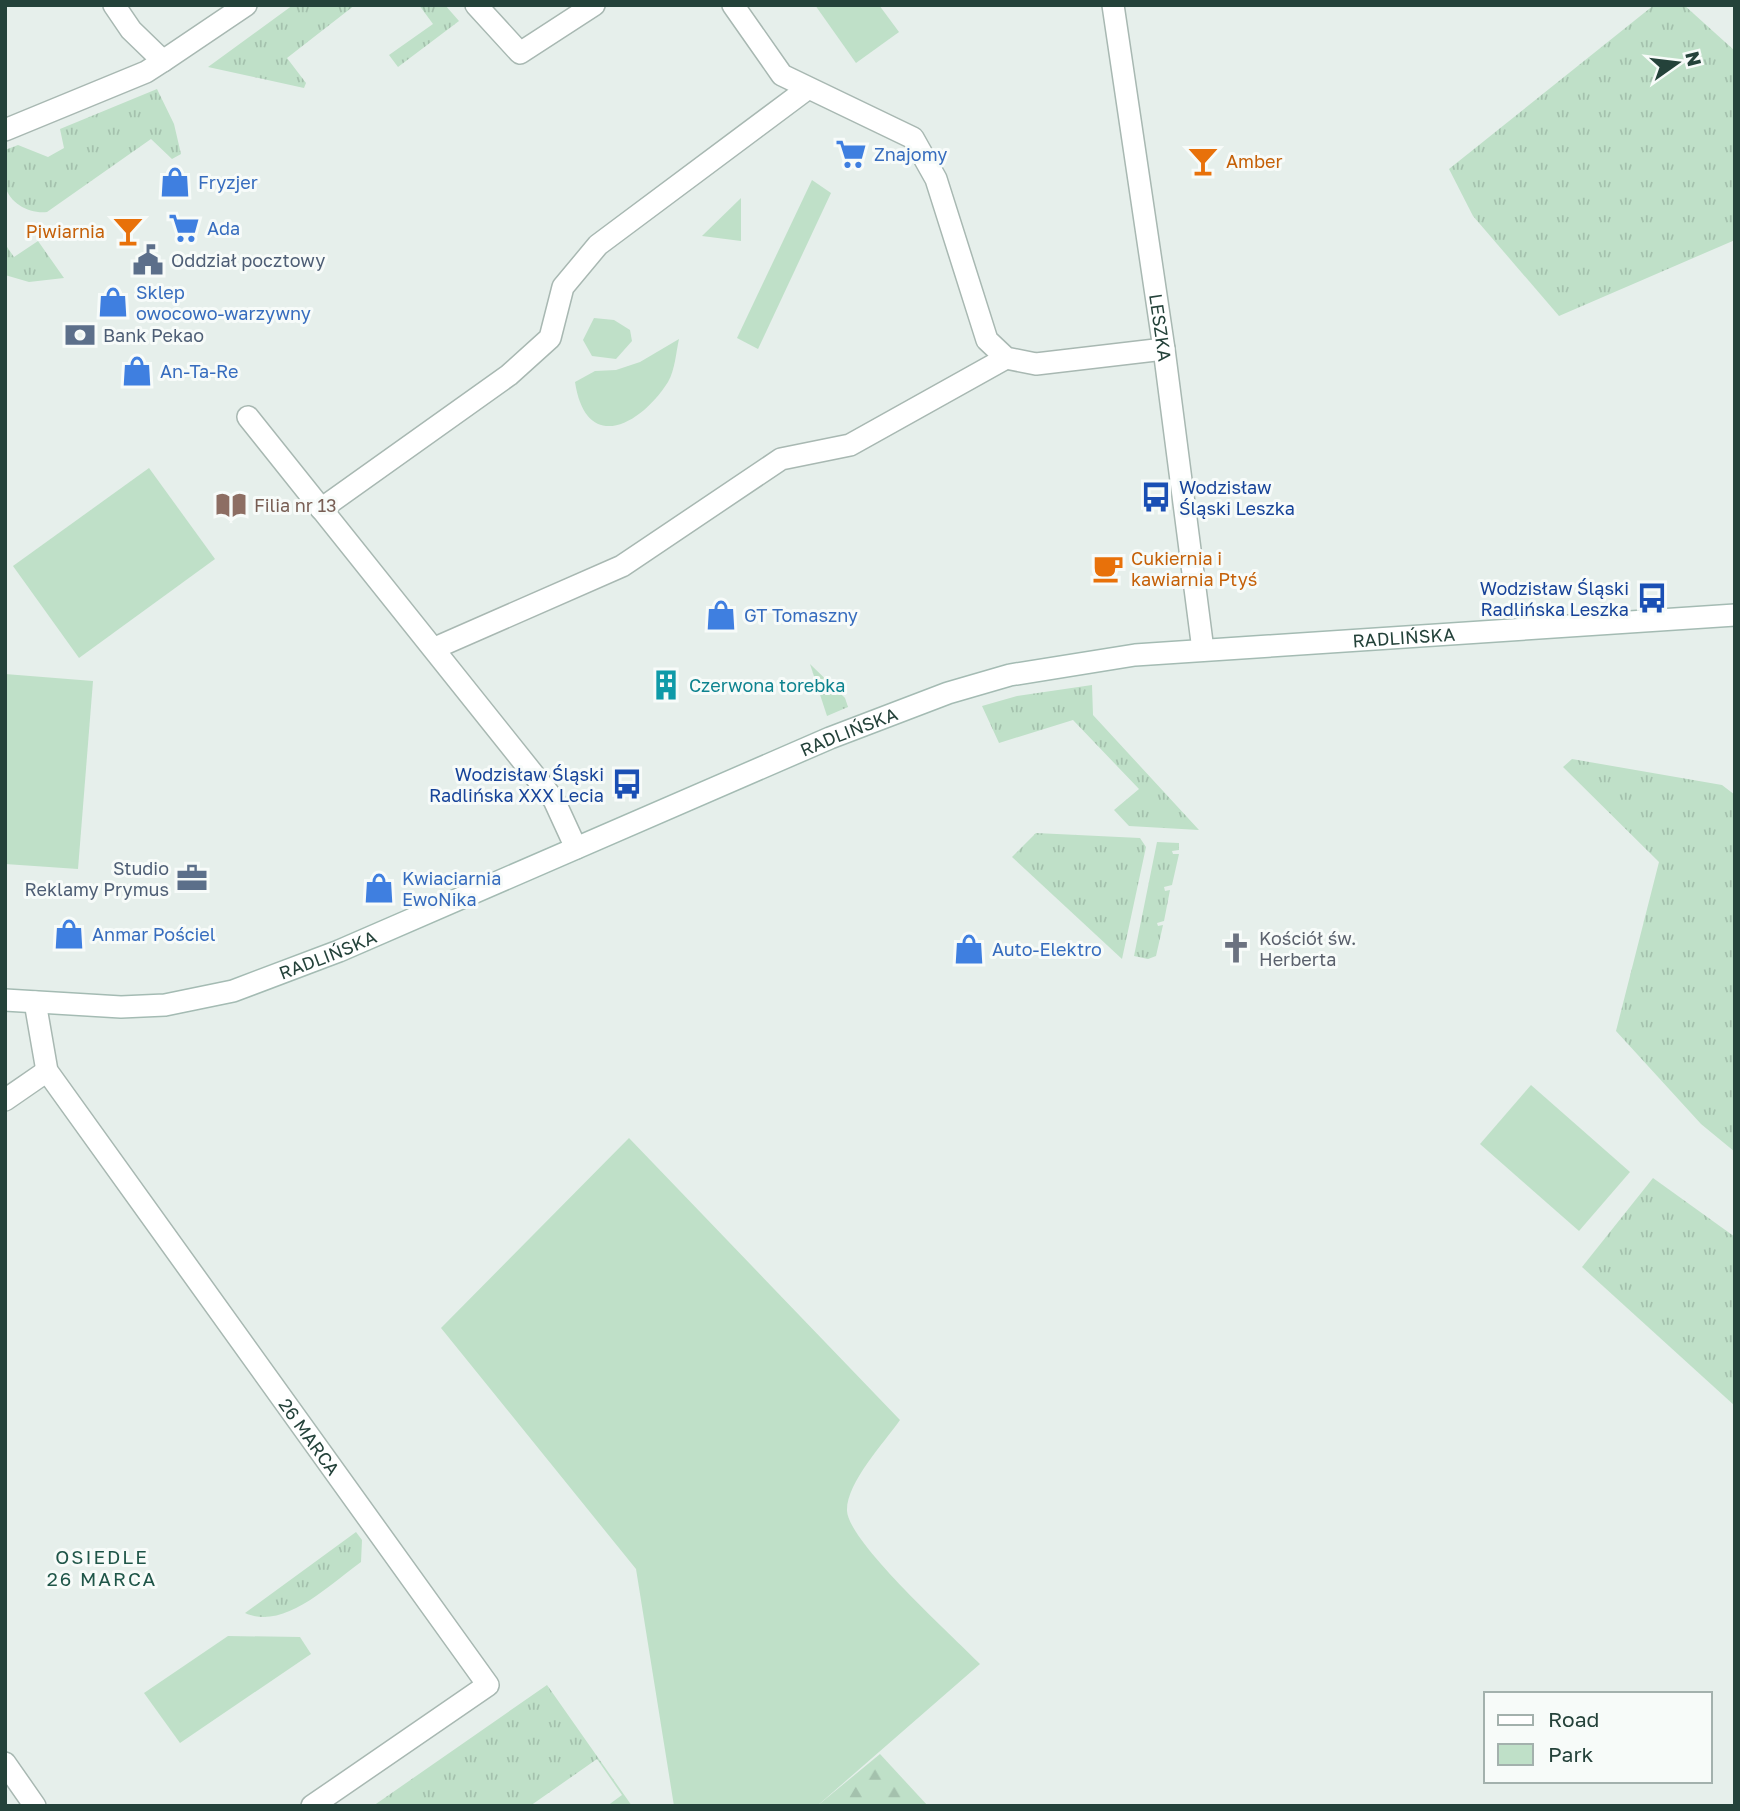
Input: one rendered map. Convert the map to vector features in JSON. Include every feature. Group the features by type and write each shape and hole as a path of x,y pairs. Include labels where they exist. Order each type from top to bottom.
{"street":[{"path":"114,5 131,30 163,61"},
{"path":"5,130 146,72 246,5"},
{"path":"476,5 520,53 594,5"},
{"path":"733,5 782,75 913,138 936,179 987,340 1006,358 1037,364 1164,349"},
{"name":"LESZKA","path":"1113,5 1164,349 1203,650"},
{"path":"321,509 509,374 550,338 563,287 598,245 807,89"},
{"path":"435,648 622,566 781,459 850,445 1006,358"},
{"path":"248,417 554,800 576,848"},
{"name":"RADLIŃSKA","path":"5,1000 121,1007 154,1005 233,991 339,951 830,738 948,692 1010,675 1111,658 1203,650 1735,615"},
{"name":"26 MARCA","path":"35,1002 47,1071 488,1685 312,1806"},
{"path":"5,1101 47,1071"},
{"path":"5,1763 35,1806"}],"green space":[{"path":"293,5 355,5 287,58 306,83 304,88 208,67"},
{"path":"419,5 445,5 459,21 398,67 389,55 433,24"},
{"path":"815,5 879,5 899,32 856,63"},
{"path":"1654,5 1684,5 1735,51 1735,240 1559,316 1473,216 1449,169"},
{"path":"157,89 174,124 181,154 172,159 151,139 47,212 22,207 11,198 4,182 5,150 18,145 48,157 64,148 60,129"},
{"path":"812,180 831,193 758,349 737,338"},
{"path":"741,198 741,241 702,236"},
{"path":"38,241 64,278 29,282 5,275 5,244 14,257"},
{"path":"594,318 614,320 630,330 632,341 616,359 592,356 583,340"},
{"path":"679,339 668,382 643,411 615,425 602,425 590,419 581,404 575,382 595,371 616,370 640,362"},
{"path":"149,468 215,559 79,658 13,566"},
{"path":"810,664 845,698 848,707 827,716"},
{"path":"5,674 93,681 78,869 5,864"},
{"path":"1092,685 1093,715 1199,830 1129,826 1114,810 1139,789 1073,720 999,743 982,706 1017,696"},
{"path":"1572,759 1722,785 1735,795 1735,1152 1701,1124 1616,1031 1659,862 1563,767"},
{"path":"1036,833 1140,838 1146,847 1122,959 1012,857"},
{"path":"1157,842 1179,843 1179,850 1172,851 1173,854 1179,854 1172,885 1164,887 1165,891 1170,890 1164,921 1157,923 1158,926 1163,925 1156,956 1148,959 1134,956"},
{"path":"1531,1085 1630,1172 1579,1231 1480,1144"},
{"path":"629,1138 900,1420 859,1476 848,1500 847,1511 852,1526 883,1566 980,1664 817,1806 674,1806 636,1569 441,1328"},
{"path":"1653,1178 1735,1237 1735,1406 1582,1267"},
{"path":"356,1532 362,1540 361,1562 321,1593 291,1611 275,1616 260,1617 245,1613"},
{"path":"228,1636 300,1637 311,1654 180,1743 144,1693"},
{"path":"547,1685 632,1806 607,1806 622,1795 597,1759 530,1806 373,1806"},
{"path":"880,1754 928,1806 817,1806"}],"place":[{"name":"Znajomy","path":"851,154"},
{"name":"Amber","path":"1203,161"},
{"name":"Fryzjer","path":"175,182"},
{"name":"Ada","path":"184,228"},
{"name":"Piwiarnia","path":"128,231"},
{"name":"Oddział pocztowy","path":"148,260"},
{"name":"Sklep owocowo-warzywny","path":"113,302"},
{"name":"Bank Pekao","path":"80,335"},
{"name":"An-Ta-Re","path":"137,371"},
{"name":"Wodzisław Śląski Leszka","path":"1156,497"},
{"name":"Filia nr 13","path":"231,505"},
{"name":"Cukiernia i kawiarnia Ptyś","path":"1108,568"},
{"name":"Wodzisław Śląski Radlińska Leszka","path":"1652,598"},
{"name":"GT Tomaszny","path":"721,615"},
{"name":"Czerwona torebka","path":"666,685"},
{"name":"Wodzisław Śląski Radlińska XXX Lecia","path":"627,784"},
{"name":"Studio Reklamy Prymus","path":"192,878"},
{"name":"Kwiaciarnia EwoNika","path":"379,888"},
{"name":"Anmar Pościel","path":"69,934"},
{"name":"Kościół św. Herberta","path":"1236,948"},
{"name":"Auto-Elektro","path":"969,949"}],"district":[{"name":"OSIEDLE 26 MARCA","path":"102,1567"}]}
